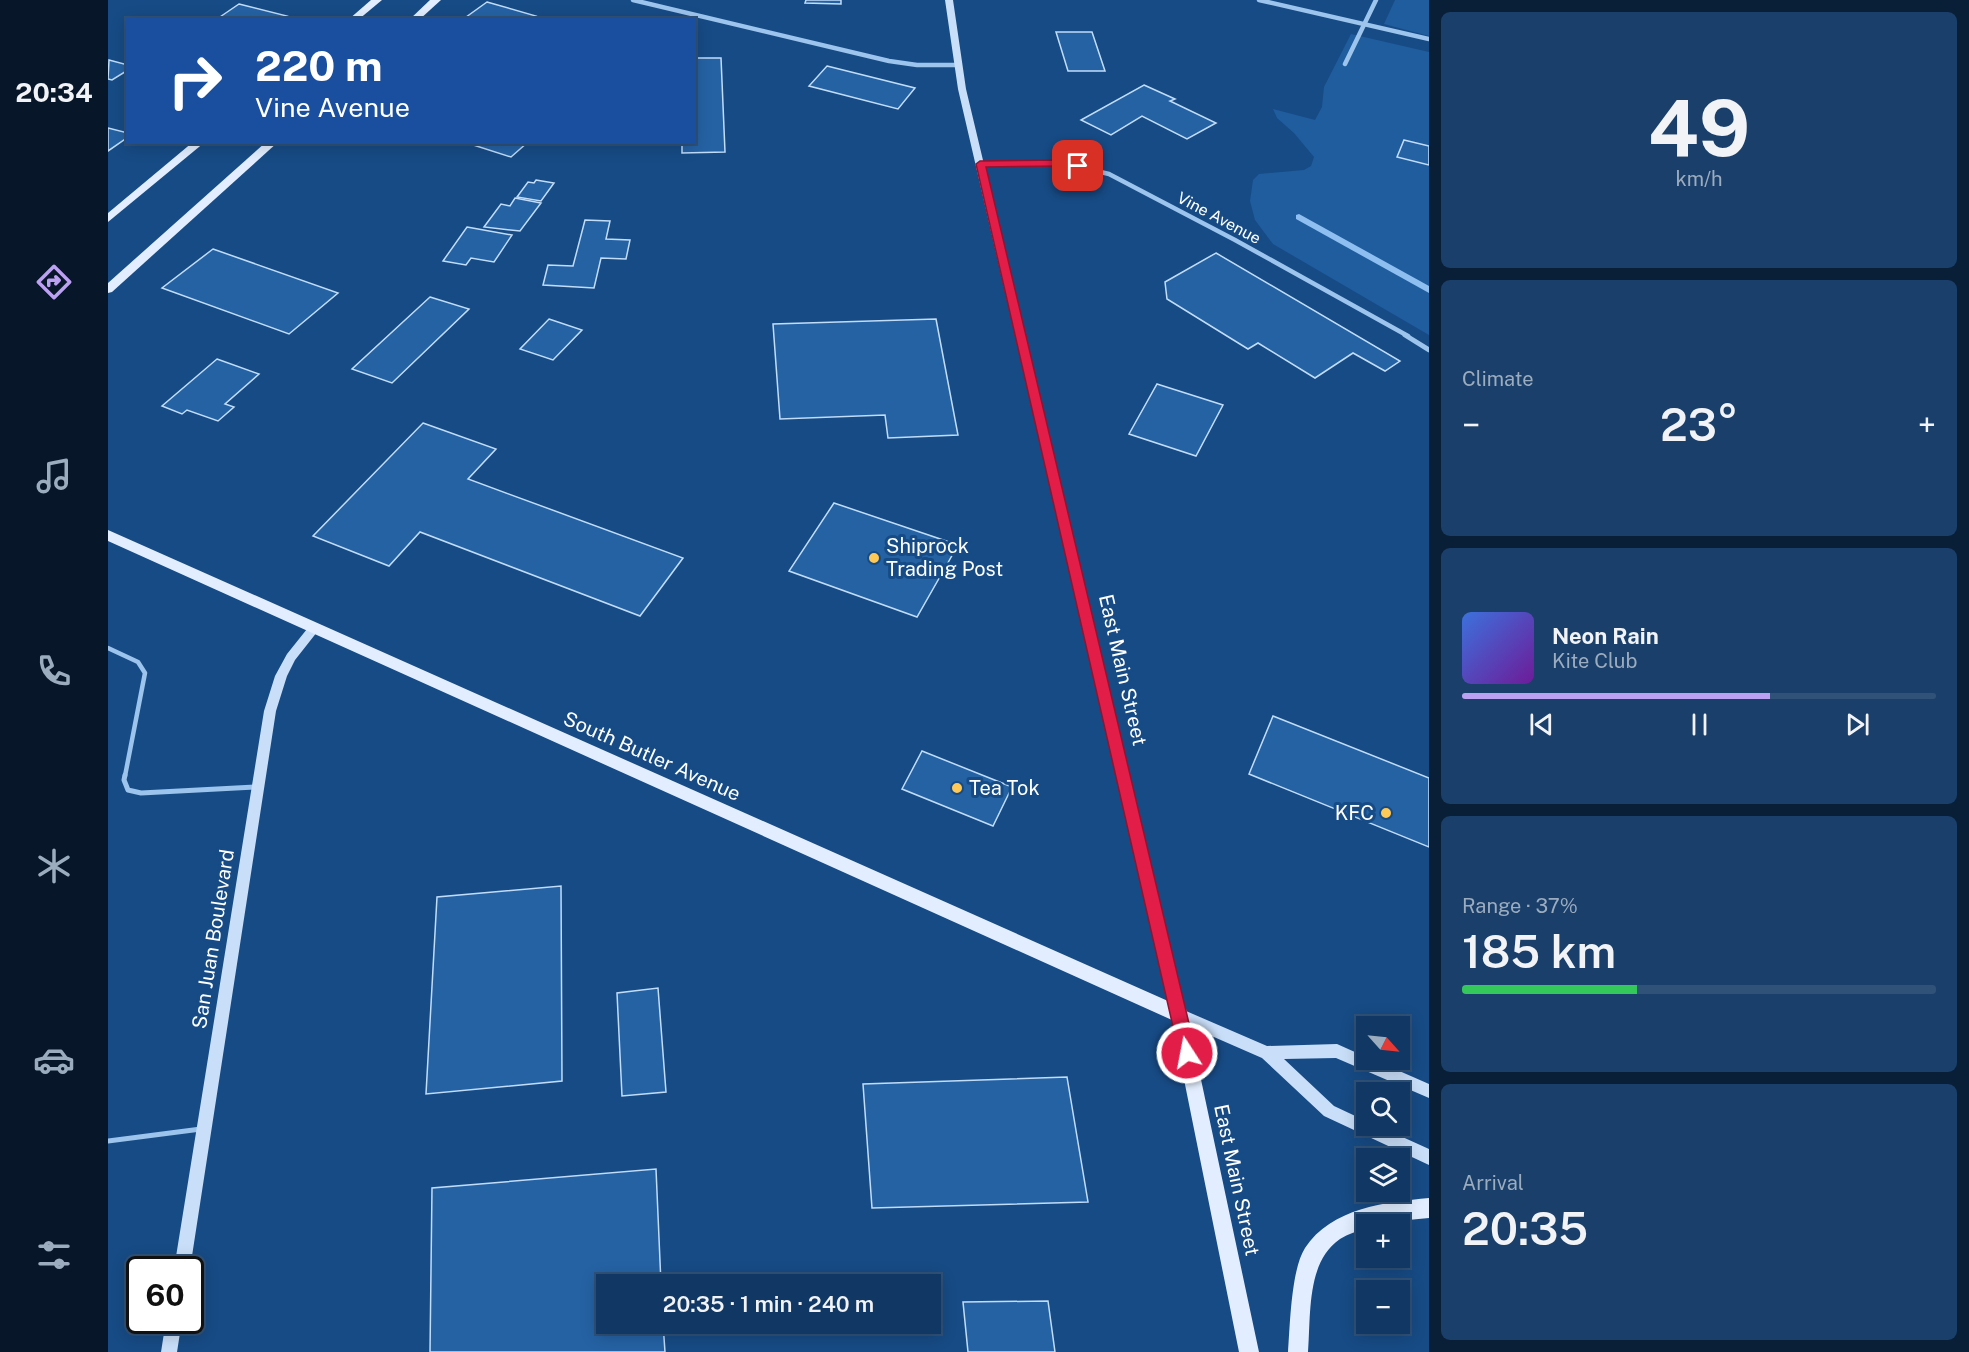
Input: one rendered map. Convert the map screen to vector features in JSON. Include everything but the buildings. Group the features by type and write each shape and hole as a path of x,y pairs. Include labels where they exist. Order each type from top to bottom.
{"main road":[{"path":"355,18 378,0"},
{"path":"415,18 436,0"},
{"name":"East Main Street","path":"949,0 958,65 980,164 1180,1015 1249,1352"},
{"path":"108,219 198,144"},
{"path":"108,289 271,144"},
{"name":"South Butler Avenue","path":"108,535 1180,1015"},
{"name":"San Juan Boulevard","path":"184,1256 270,711 281,676 291,657 315,627"},
{"path":"1180,1015 1266,1053 1329,1111 1429,1157"},
{"path":"1266,1053 1337,1051 1429,1091"},
{"path":"1299,1352 1302,1294 1312,1255 1333,1232 1379,1214 1429,1208"},
{"path":"169,1352 172,1334"}],"street":[{"path":"633,0 889,61 917,65 958,65"},
{"path":"1259,0 1429,39"},
{"path":"1344,64 1376,0"},
{"name":"Vine Avenue","path":"980,164 1063,163 1108,174 1245,245 1429,350"}],"lane":[{"path":"108,648 138,662 145,673 124,780 128,790 141,793 258,787"},
{"path":"108,1141 204,1128"}],"shaded area":[{"path":"1395,0 1429,0 1429,36 1384,24"},
{"path":"1351,34 1429,52 1429,335 1273,244 1255,220 1250,201 1253,180 1259,174 1304,170 1311,166 1314,157 1294,133 1277,118 1273,109 1315,120 1322,107 1324,87"}],"waterway":[{"path":"1299,217 1429,290"}],"place":[{"name":"Shiprock Trading Post","path":"874,558"},
{"name":"Tea Tok","path":"957,788"},
{"name":"KFC","path":"1386,813"}],"route":[{"path":"1078,166 1063,163 980,164 1021,332 1187,1053"}]}
